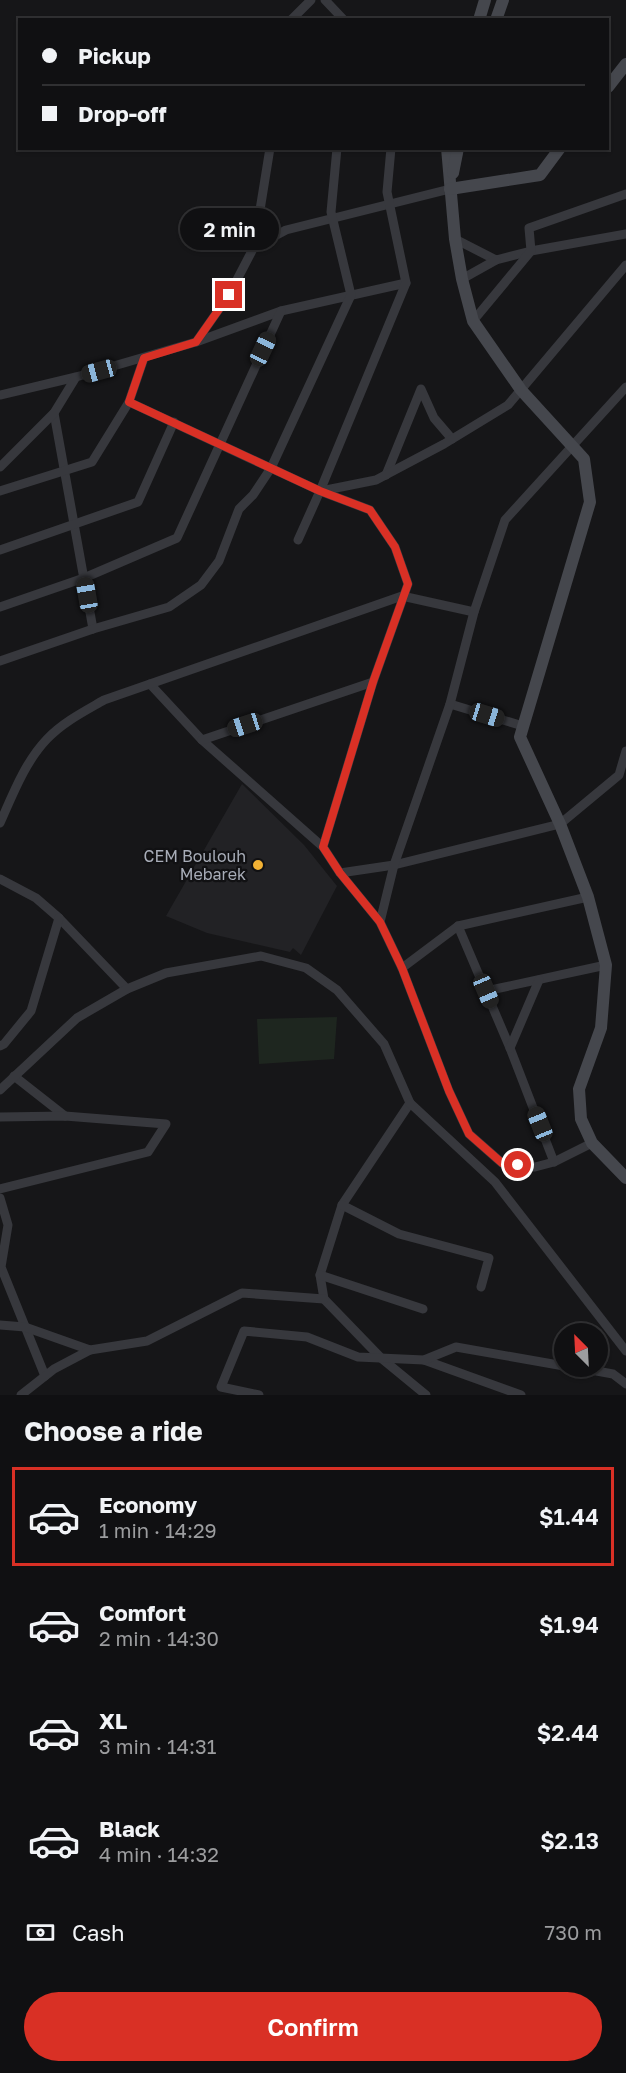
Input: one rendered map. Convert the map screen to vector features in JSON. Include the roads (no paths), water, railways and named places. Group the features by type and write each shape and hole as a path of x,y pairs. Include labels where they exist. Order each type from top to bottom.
{"street":[{"path":"293,18 311,0"},
{"path":"325,0 342,18"},
{"path":"480,18 485,0"},
{"path":"497,18 502,0"},
{"path":"609,86 626,64"},
{"path":"196,342 229,295 254,247 270,150"},
{"path":"0,661 93,629 170,607 201,585 219,561 239,509 253,495 271,468 351,295 331,212 338,150"},
{"path":"298,540 406,283 387,192 391,150"},
{"path":"447,150 455,239 473,321 521,390 584,459 590,502 520,737 560,824 588,897 606,965 601,1028 579,1089 581,1119 592,1143 626,1178"},
{"path":"450,189 458,150"},
{"path":"254,247 286,230 332,218 450,189 540,175 559,150"},
{"path":"473,321 531,251 528,228 626,194"},
{"path":"462,279 496,260 531,251 626,234"},
{"path":"455,239 496,260"},
{"path":"320,491 376,480 452,439 508,405 626,265"},
{"path":"0,395 144,358 196,342 280,311 406,283"},
{"path":"0,608 84,578 177,538 280,311"},
{"path":"0,491 92,462 129,402 144,358"},
{"path":"0,467 54,413 76,377"},
{"path":"380,922 394,865 450,704 474,612 505,520 626,387"},
{"path":"386,475 421,389 434,418 452,439"},
{"path":"129,402 320,491 370,510 395,547 408,584 373,682 323,847"},
{"path":"54,413 93,629"},
{"path":"0,550 138,502 174,422"},
{"path":"0,823 25,770 47,738 104,700 402,596 474,612"},
{"path":"202,740 373,682"},
{"path":"150,684 202,740 323,847 340,873 380,922 402,968 449,1091 469,1134 502,1163 535,1167 555,1162 592,1143"},
{"path":"450,704 523,726"},
{"path":"340,873 394,865 560,824 618,775 626,752"},
{"path":"0,879 36,897 127,989"},
{"path":"402,968 458,927 588,897"},
{"path":"0,1046 31,1011 59,918"},
{"path":"458,927 510,1048 555,1162"},
{"path":"0,1090 77,1018 127,989 166,972 261,956 306,968 337,990 384,1044 410,1103 495,1182 626,1351"},
{"path":"486,991 606,965"},
{"path":"510,1048 539,980"},
{"path":"14,1076 65,1116"},
{"path":"410,1103 342,1205 320,1275 324,1299 381,1358 426,1395"},
{"path":"0,1117 65,1116 166,1124 147,1152 0,1189"},
{"path":"0,1198 8,1225 1,1267 45,1376"},
{"path":"342,1205 399,1234 489,1258 482,1287"},
{"path":"320,1275 423,1309"},
{"path":"21,1395 54,1369 90,1350 147,1341 242,1293 324,1299"},
{"path":"0,1325 25,1327 90,1350"},
{"path":"259,1395 221,1387 244,1331 307,1337 358,1357 424,1360 521,1395"},
{"path":"424,1360 456,1347 554,1364"},
{"path":"608,1373 613,1374 626,1384"}],"place":[{"name":"CEM Boulouh Mebarek","path":"258,865"}]}
